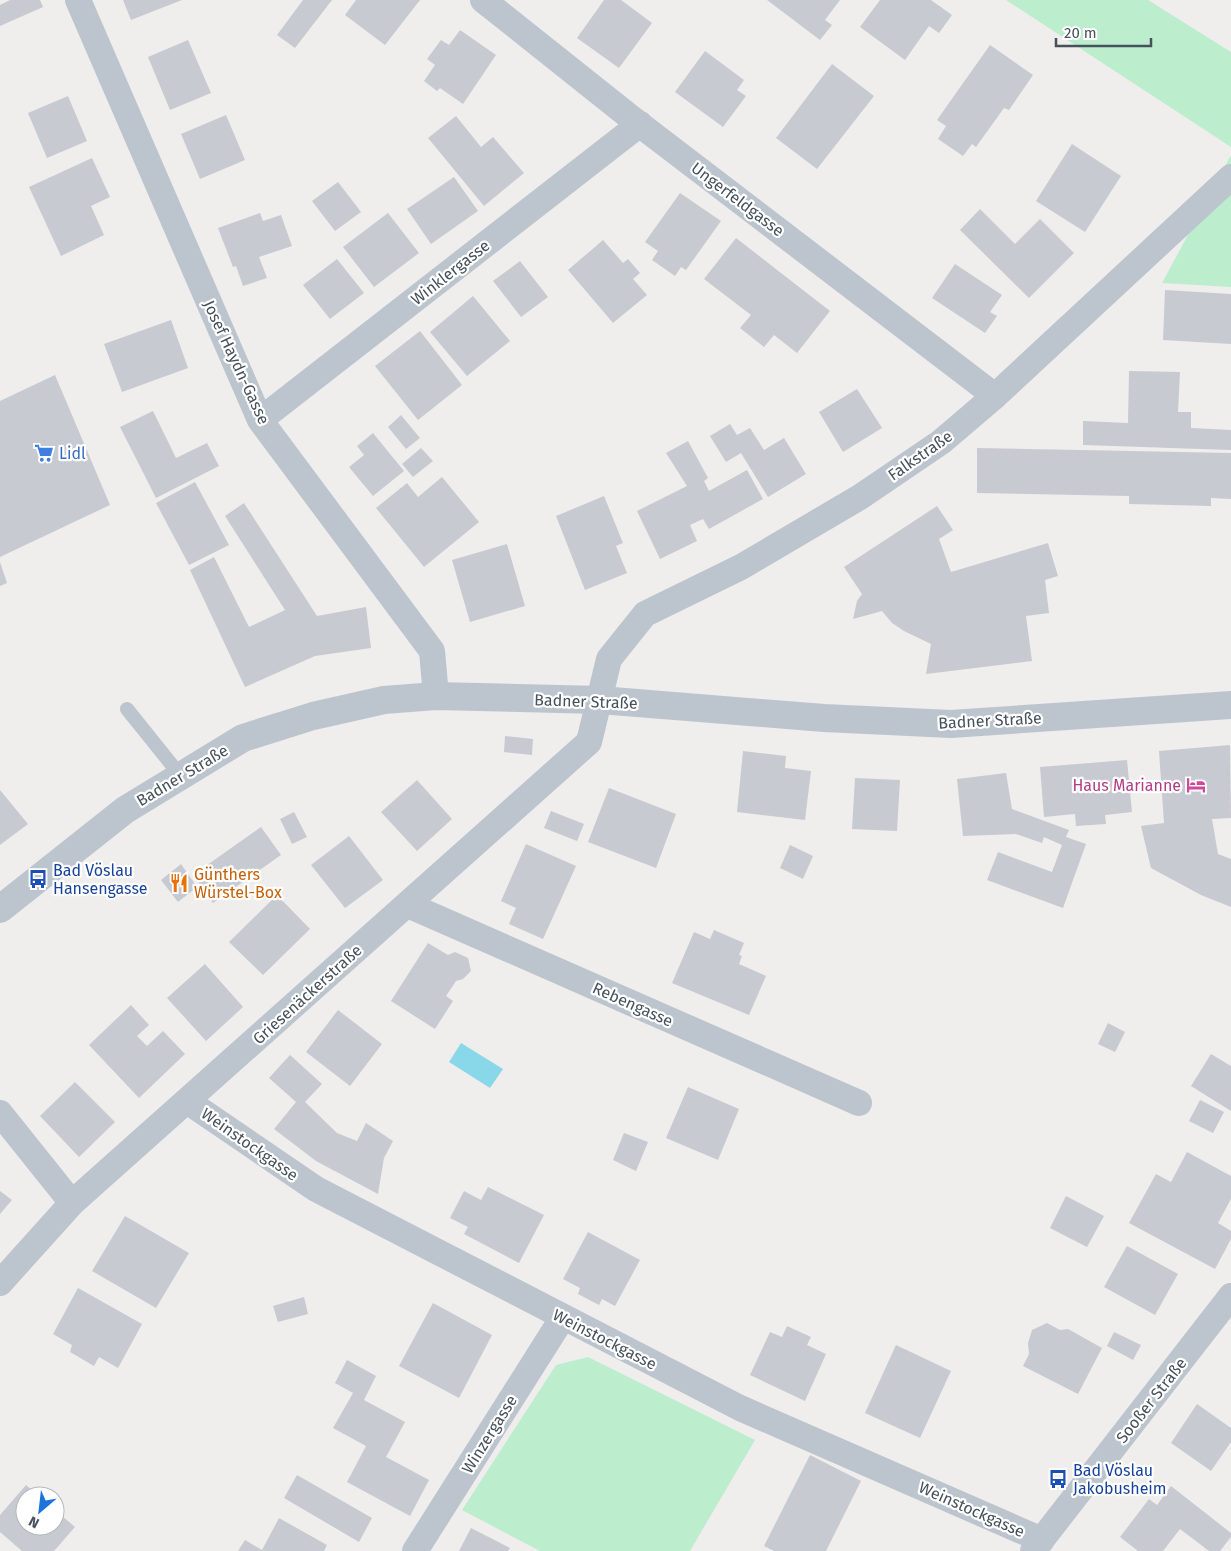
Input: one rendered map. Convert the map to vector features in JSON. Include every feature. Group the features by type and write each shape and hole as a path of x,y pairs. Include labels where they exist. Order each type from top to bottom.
{"street":[{"name":"Josef Haydn-Gasse","path":"78,0 260,420 432,651 436,696"},
{"name":"Ungerfeldgasse","path":"483,0 640,124 995,396"},
{"name":"Winklergasse","path":"260,420 640,124"},
{"name":"Falkstraße","path":"600,700 609,658 645,614 741,567 860,496 941,442 995,396 1231,177"},
{"name":"Badner Straße","path":"0,909 125,810 243,738 313,716 384,700 436,696 600,700 824,718 951,724 1231,705"},
{"name":"Griesenäckerstraße","path":"0,1283 72,1203 589,742 600,700"},
{"name":"Rebengasse","path":"408,905 859,1103"},
{"name":"Weinstockgasse","path":"187,1100 316,1190 740,1408 1038,1546"},
{"path":"0,1113 72,1203"},
{"name":"Sooßer Straße","path":"1038,1546 1231,1296"},
{"name":"Winzergasse","path":"415,1551 563,1318"}],"lane":[{"path":"127,709 180,775"}],"green space":[{"path":"1006,0 1148,0 1231,52 1231,147"},
{"path":"1231,155 1231,287 1162,283"},
{"path":"588,1357 755,1440 690,1551 540,1551 462,1510 556,1365"}],"water":[{"path":"461,1043 503,1069 490,1088 449,1062"}],"building":[{"path":"10,0 40,0 43,7 0,26 0,5"},
{"path":"123,0 182,0 131,20"},
{"path":"303,0 332,0 295,48 277,35"},
{"path":"356,0 420,0 385,45 345,15"},
{"path":"604,0 621,0 652,23 619,68 577,38"},
{"path":"767,0 840,0 825,20 832,25 820,40"},
{"path":"880,0 931,0 952,15 939,33 929,26 905,60 860,27"},
{"path":"460,30 496,55 463,104 440,88 437,91 424,81 435,65 427,59 441,40 449,45"},
{"path":"188,40 211,93 170,110 148,57"},
{"path":"990,45 1033,75 1009,110 1004,108 976,147 972,144 963,156 938,139 946,126 937,120"},
{"path":"705,51 744,80 737,90 746,96 723,127 675,92"},
{"path":"832,64 874,96 817,169 776,138"},
{"path":"68,96 87,141 47,158 28,113"},
{"path":"226,115 245,160 200,179 181,134"},
{"path":"456,116 481,147 493,137 524,173 484,206 428,138"},
{"path":"1072,144 1121,176 1085,232 1036,201"},
{"path":"92,158 110,197 91,206 104,235 61,256 29,187"},
{"path":"454,177 478,211 431,244 407,209"},
{"path":"338,182 361,212 335,231 312,201"},
{"path":"680,193 721,221 686,270 681,267 675,276 652,260 658,251 645,242"},
{"path":"980,209 1015,244 1040,219 1074,253 1029,298 960,230"},
{"path":"260,213 263,221 281,215 292,246 259,257 267,278 243,286 236,266 233,267 218,228"},
{"path":"388,213 419,253 374,287 343,247"},
{"path":"736,238 830,311 797,353 774,335 764,347 740,328 751,315 704,279"},
{"path":"603,240 623,263 628,259 640,273 633,279 647,295 613,323 568,270"},
{"path":"337,259 364,293 330,319 303,285"},
{"path":"520,261 548,297 521,317 493,281"},
{"path":"955,264 1002,295 990,312 997,316 985,333 932,298"},
{"path":"1165,290 1231,294 1231,344 1163,340"},
{"path":"473,296 510,341 467,376 430,332"},
{"path":"171,320 188,368 122,392 104,344"},
{"path":"420,331 462,385 418,420 375,366"},
{"path":"1129,371 1180,372 1178,412 1191,412 1191,428 1231,430 1231,450 1083,445 1083,421 1128,423"},
{"name":"Lidl","path":"55,375 110,505 0,557 0,401"},
{"path":"857,389 882,428 843,452 819,412"},
{"path":"153,411 176,458 207,443 219,466 156,498 120,427"},
{"path":"401,415 420,438 406,449 388,427"},
{"path":"730,424 737,435 750,428 764,450 784,438 806,474 768,497 741,453 726,462 710,436"},
{"path":"373,433 404,471 373,496 349,467 364,455 357,446"},
{"path":"688,441 708,478 704,481 709,491 747,470 763,499 709,529 703,519 690,525 697,541 660,559 637,511 687,486 666,453"},
{"path":"421,448 433,461 413,477 402,464"},
{"path":"977,448 1231,453 1231,499 1211,498 1211,506 1129,504 1129,496 977,493"},
{"path":"442,477 479,522 424,567 376,508 407,483 418,497"},
{"path":"195,482 229,545 189,565 156,503"},
{"path":"604,496 623,543 616,546 627,573 585,590 556,516"},
{"path":"244,503 317,616 366,607 371,648 315,656 245,687 190,570 214,557 249,627 285,610 225,516"},
{"path":"937,506 953,530 939,539 951,572 1048,543 1058,576 1045,580 1049,613 1026,616 1032,661 926,674 931,644 892,623 882,611 853,619 857,601 862,594 844,567"},
{"path":"507,544 525,606 470,622 452,560"},
{"path":"0,562 7,583 0,586"},
{"path":"505,736 533,739 532,755 504,752"},
{"path":"1230,745 1231,818 1212,819 1218,854 1231,859 1231,907 1201,895 1151,868 1141,826 1164,823 1159,751"},
{"path":"743,751 786,756 785,768 811,771 805,820 737,812"},
{"path":"1127,760 1132,812 1105,815 1106,824 1076,826 1075,814 1044,817 1040,767"},
{"path":"1006,773 1012,809 1069,830 1066,837 1086,844 1063,908 987,880 998,852 1052,872 1062,845 1044,837 1042,843 1016,834 963,836 957,779"},
{"path":"855,778 900,780 897,831 852,829"},
{"path":"417,780 452,819 417,851 381,812"},
{"path":"609,788 676,814 656,868 588,842"},
{"path":"0,790 28,824 0,845"},
{"path":"551,811 584,824 577,841 544,828"},
{"path":"294,812 307,837 292,844 280,819"},
{"path":"261,827 281,855 213,903 193,875"},
{"path":"349,836 383,880 345,908 311,865"},
{"path":"526,844 576,866 543,939 509,924 516,908 501,901"},
{"path":"790,845 813,856 803,879 780,868"},
{"name":"Günthers Würstel-Box","path":"181,864 197,887 178,902 161,880"},
{"path":"277,895 310,929 263,975 229,942"},
{"path":"714,930 744,943 739,955 742,956 739,964 766,976 749,1015 672,983 694,932 710,939"},
{"path":"428,943 448,955 455,952 468,958 471,971 463,979 456,981 446,996 453,1001 435,1029 391,1001"},
{"path":"205,964 243,1007 206,1041 167,998"},
{"path":"131,1005 149,1025 137,1036 147,1046 163,1031 185,1054 139,1098 89,1045"},
{"path":"338,1010 382,1044 350,1086 306,1052"},
{"path":"1108,1023 1125,1032 1115,1052 1098,1044"},
{"path":"1211,1054 1231,1066 1231,1111 1191,1086"},
{"path":"290,1055 322,1084 305,1102 337,1133 357,1141 366,1123 393,1141 384,1158 378,1194 316,1161 274,1129 296,1102 269,1078"},
{"path":"75,1082 115,1122 79,1157 40,1116"},
{"path":"688,1087 739,1109 718,1160 666,1138"},
{"path":"1200,1100 1224,1112 1213,1133 1189,1121"},
{"path":"624,1133 648,1142 636,1171 613,1160"},
{"path":"1187,1152 1231,1176 1231,1199 1218,1223 1231,1231 1231,1239 1215,1269 1129,1223 1156,1174 1171,1182"},
{"path":"488,1187 544,1215 519,1263 464,1234 468,1227 450,1218 464,1191 481,1200"},
{"path":"0,1191 12,1200 0,1214"},
{"path":"1066,1196 1104,1216 1087,1247 1050,1228"},
{"path":"125,1216 189,1253 156,1308 92,1271"},
{"path":"588,1232 640,1260 615,1306 602,1299 599,1305 578,1294 580,1288 563,1279"},
{"path":"1127,1246 1178,1274 1155,1315 1104,1287"},
{"path":"78,1288 142,1324 118,1368 99,1357 94,1366 70,1352 72,1345 53,1334"},
{"path":"304,1297 308,1314 278,1322 273,1306"},
{"path":"433,1303 492,1335 459,1398 399,1366"},
{"path":"1047,1323 1060,1330 1068,1329 1102,1348 1078,1394 1023,1366 1029,1354 1028,1343 1032,1330"},
{"path":"787,1326 811,1337 807,1345 826,1354 805,1401 750,1375 770,1332 782,1337"},
{"path":"1114,1332 1141,1345 1133,1360 1107,1346"},
{"path":"896,1345 951,1371 920,1438 865,1413"},
{"path":"347,1360 376,1376 364,1400 405,1422 386,1457 429,1480 410,1516 347,1482 366,1446 333,1428 353,1393 335,1383"},
{"path":"1197,1404 1231,1428 1231,1442 1211,1471 1171,1443"},
{"path":"810,1455 861,1481 826,1551 774,1551 764,1546"},
{"path":"297,1475 372,1518 359,1542 284,1498"},
{"path":"1171,1486 1231,1533 1231,1537 1220,1551 1209,1551 1180,1529 1163,1551 1138,1551 1120,1537 1149,1499 1157,1505"},
{"path":"15,1498 15,1536 65,1536 65,1518 75,1527 54,1551 22,1551 0,1532 0,1515"},
{"path":"279,1518 327,1545 324,1551 238,1551 245,1540 262,1550"},
{"path":"471,1528 510,1548 508,1551 459,1551"}],"place":[{"name":"Lidl","path":"44,453"},
{"name":"Haus Marianne","path":"1196,785"},
{"name":"Bad Vöslau Hansengasse","path":"38,879"},
{"name":"Günthers Würstel-Box","path":"179,883"},
{"name":"Bad Vöslau Jakobusheim","path":"1058,1479"}]}
